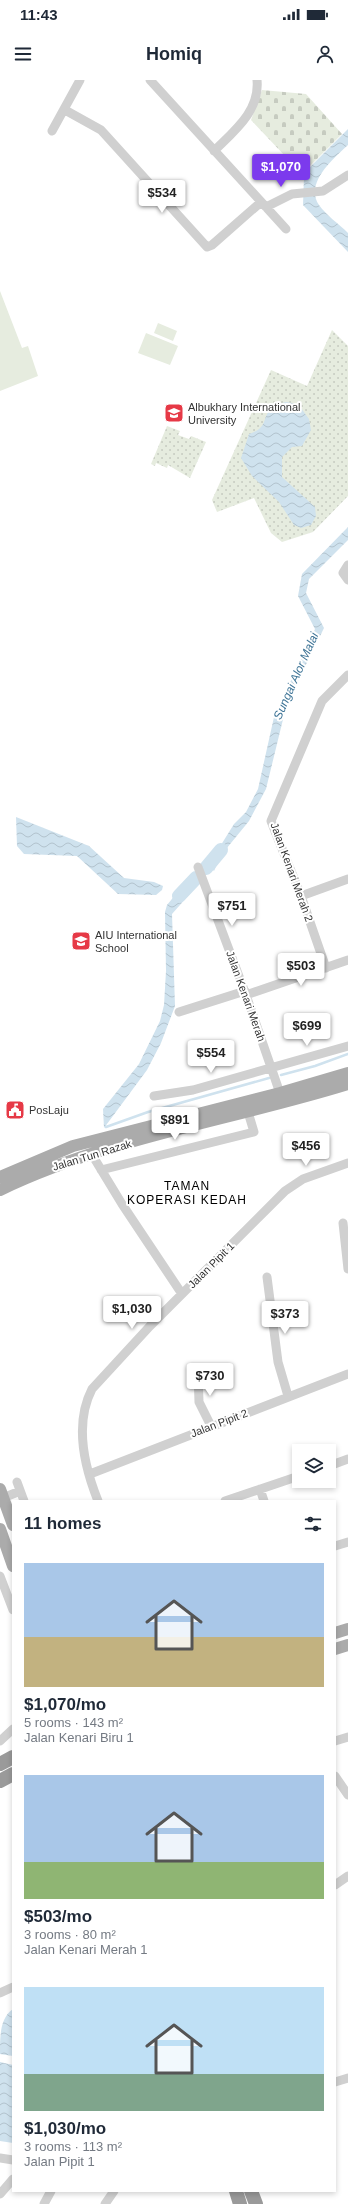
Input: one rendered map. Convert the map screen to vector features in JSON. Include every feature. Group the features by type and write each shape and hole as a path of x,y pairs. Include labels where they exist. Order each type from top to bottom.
{"highway":[{"path":"236,2192 240,2204"},
{"path":"251,2192 256,2204"}],"main road":[{"name":"Jalan Tun Razak","path":"0,1190 42,1171 91,1153 248,1112 348,1073"},
{"name":"Jalan Tun Razak","path":"0,1177 74,1146 348,1084"},
{"path":"2,1493 12,1522"},
{"path":"0,1529 12,1563"},
{"path":"336,1633 348,1629"},
{"path":"336,1649 348,1645"}],"street":[{"path":"52,131 65,110 80,80"},
{"path":"150,80 286,229"},
{"path":"214,151 245,120 257,92 257,80"},
{"path":"65,110 101,130 207,247 212,245 263,204 292,194 323,191 346,176"},
{"path":"348,565 343,573 348,580"},
{"name":"Jalan Kenari Merah 2","path":"326,968 301,896 271,821 322,701 348,675"},
{"name":"Jalan Kenari Merah","path":"198,867 246,993 282,1098"},
{"path":"301,896 348,879"},
{"path":"179,1012 246,993 348,960"},
{"path":"154,1096 193,1090 348,1046"},
{"path":"101,1170 254,1132 248,1112"},
{"path":"91,1153 182,1294"},
{"name":"Jalan Pipit 1","path":"98,1500 84,1452 82,1429 88,1397 100,1380 279,1196 294,1184 304,1179 348,1163"},
{"path":"343,1223 348,1269"},
{"path":"267,1277 278,1362 288,1396"},
{"path":"198,1371 199,1402 211,1426"},
{"name":"Jalan Pipit 2","path":"90,1474 348,1374"},
{"path":"336,1463 348,1459"},
{"path":"228,1500 292,1478"},
{"path":"17,1482 24,1500"},
{"path":"260,1489 264,1500"},
{"path":"2,1493 20,1491"},
{"path":"336,1546 348,1542"},
{"path":"0,1576 12,1607"},
{"path":"0,1741 12,1730"},
{"path":"336,1741 348,1737"},
{"path":"336,1779 339,1789 348,1795"},
{"path":"336,1884 348,1876"},
{"path":"0,1992 12,1987"},
{"path":"336,2082 348,2078"},
{"path":"0,2158 12,2160"},
{"path":"0,2194 12,2180"},
{"path":"44,2204 50,2192"},
{"path":"105,2204 113,2192"}],"green space":[{"path":"262,90 306,94 342,134 309,167 304,176 251,120"},
{"path":"0,291 22,348 28,346 38,376 0,391"},
{"path":"158,323 177,331 173,341 154,333"},
{"path":"332,330 348,346 348,496 313,532 282,542 271,533 254,498 217,512 212,500 271,370 307,386"},
{"path":"146,333 178,346 170,365 138,353"},
{"path":"167,426 180,431 178,435 189,439 191,436 206,442 190,478 168,465 167,468 156,463 155,466 151,464"}],"water":[{"path":"348,129 348,145 335,157 323,172 315,188 315,197 322,209 348,233 348,252 303,205 304,176 306,171"},
{"path":"286,402 298,404 309,419 311,430 302,446 292,447 282,457 282,477 315,507 316,516 311,525 301,528 294,525 279,502 252,476 241,458 249,434 257,431 261,427 271,409"},
{"path":"348,527 348,540 309,579 306,593 324,628 287,703 266,789 249,821 222,854 214,871 206,862 216,853 234,824 246,812 258,789 274,717 315,629 298,596 302,574"},
{"path":"16,817 89,846 124,878 154,882 163,886 162,890 156,895 118,894 77,856 24,854 17,846"},
{"path":"189,878 195,888 172,914 175,1006 161,1043 147,1070 104,1128 103,1109 139,1064 160,1021 164,1005 166,971 165,912 167,905"},
{"path":"12,2010 12,2056 0,2054 3,2022"},
{"path":"0,2062 12,2065 12,2143 0,2141"}],"waterway":[{"name":"Sungai Alor Malai","path":"206,868 221,850"},
{"name":"Sungai Alor Malai","path":"179,896 196,878"},
{"path":"281,1075 315,1066 348,1054"},
{"path":"106,1127 148,1112 269,1078"}],"place":[{"name":"Albukhary International University","path":"174,413"},
{"name":"AIU International School","path":"81,941"},
{"name":"PosLaju","path":"15,1110"}],"district":[{"name":"TAMAN KOPERASI KEDAH","path":"187,1193"}]}
